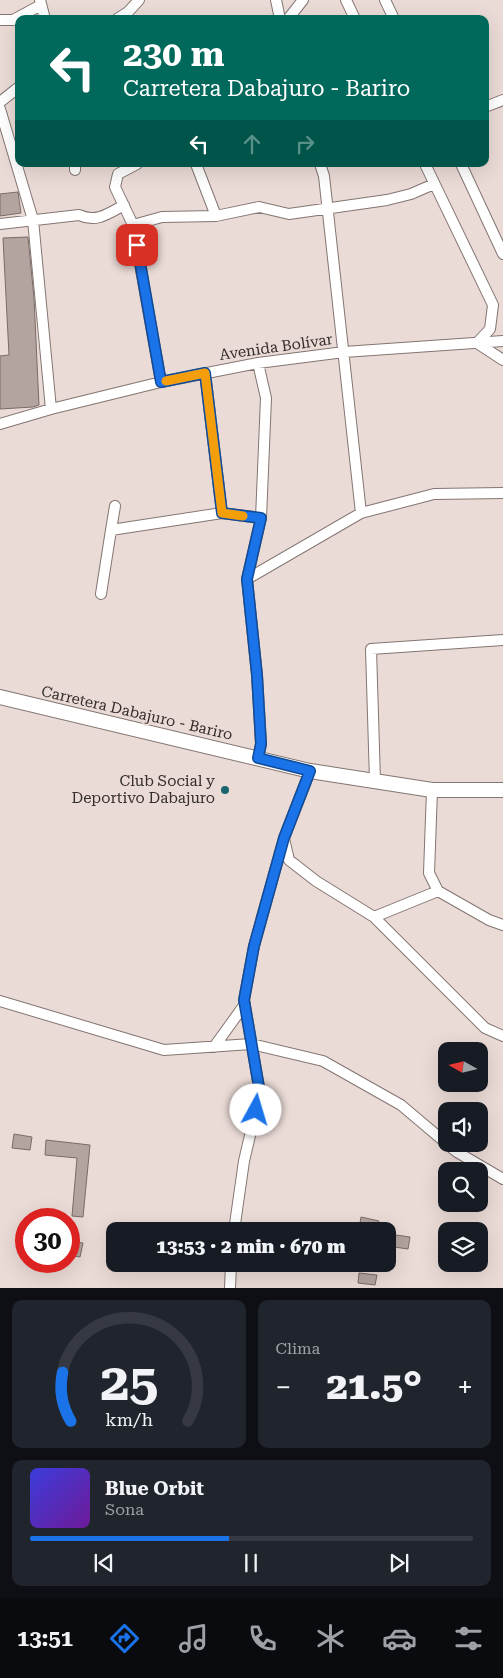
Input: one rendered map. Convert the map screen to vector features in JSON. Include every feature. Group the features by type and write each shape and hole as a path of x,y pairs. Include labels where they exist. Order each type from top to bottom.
{"street":[{"path":"123,15 139,0"},
{"path":"276,0 279,15"},
{"path":"291,15 303,0"},
{"path":"346,0 353,15"},
{"path":"385,0 392,15"},
{"path":"24,15 41,2 44,15"},
{"path":"0,20 15,21"},
{"path":"0,102 15,90"},
{"path":"489,105 503,100"},
{"path":"0,109 15,159"},
{"path":"17,167 33,220 51,409"},
{"path":"131,167 118,174 114,187 133,225 161,382"},
{"path":"198,167 216,216"},
{"path":"321,167 328,208 361,513"},
{"path":"426,167 493,305 490,329 477,343 503,360"},
{"path":"462,167 503,254"},
{"path":"133,225 162,217 216,216 258,207 289,214 387,200 411,194 434,184"},
{"path":"0,224 79,214 88,219 102,216 124,205"},
{"name":"Avenida Bolívar","path":"0,424 51,409 161,382 258,363 344,352 503,341"},
{"path":"258,363 266,398 261,518 247,579 257,675 261,744 258,758"},
{"path":"205,373 222,513"},
{"path":"247,579 361,513 434,494 503,493"},
{"path":"101,594 115,506"},
{"path":"111,530 222,513 261,518"},
{"path":"375,781 371,649 503,640"},
{"name":"Carretera Dabajuro - Bariro","path":"0,697 310,771 432,790 503,790"},
{"path":"235,1222 244,1161 260,1093 245,1004 254,946 284,838 310,771"},
{"path":"432,790 429,873 438,891 503,926"},
{"path":"284,838 289,860 316,881 374,917 485,1028 503,1036"},
{"path":"374,917 438,891"},
{"path":"0,1001 164,1050 251,1044 323,1061 401,1105 438,1136"},
{"path":"214,1047 245,1004"},
{"path":"457,1152 503,1179"},
{"path":"230,1288 231,1272"}],"building":[{"path":"18,192 21,213 0,216 0,194"},
{"path":"28,237 34,298 39,405 0,409 0,356 9,355 3,238"},
{"path":"14,1134 32,1137 30,1150 12,1148"},
{"path":"46,1140 90,1145 83,1217 80,1217 80,1208 73,1208 77,1158 45,1155"},
{"path":"361,1217 379,1221 379,1222 360,1222"},
{"path":"396,1235 410,1237 408,1249 396,1247"},
{"path":"80,1243 83,1243 80,1257"},
{"path":"359,1273 377,1275 375,1285 358,1283"}],"slow traffic":[{"path":"166,381 205,373 222,513 243,516"}],"place":[{"name":"Club Social y Deportivo Dabajuro","path":"225,790"}],"route":[{"path":"137,245 161,382 205,373 222,513 261,518 247,579 257,675 261,744 258,758 310,771 284,838 254,946 244,1000 260,1093 256,1110"}]}
